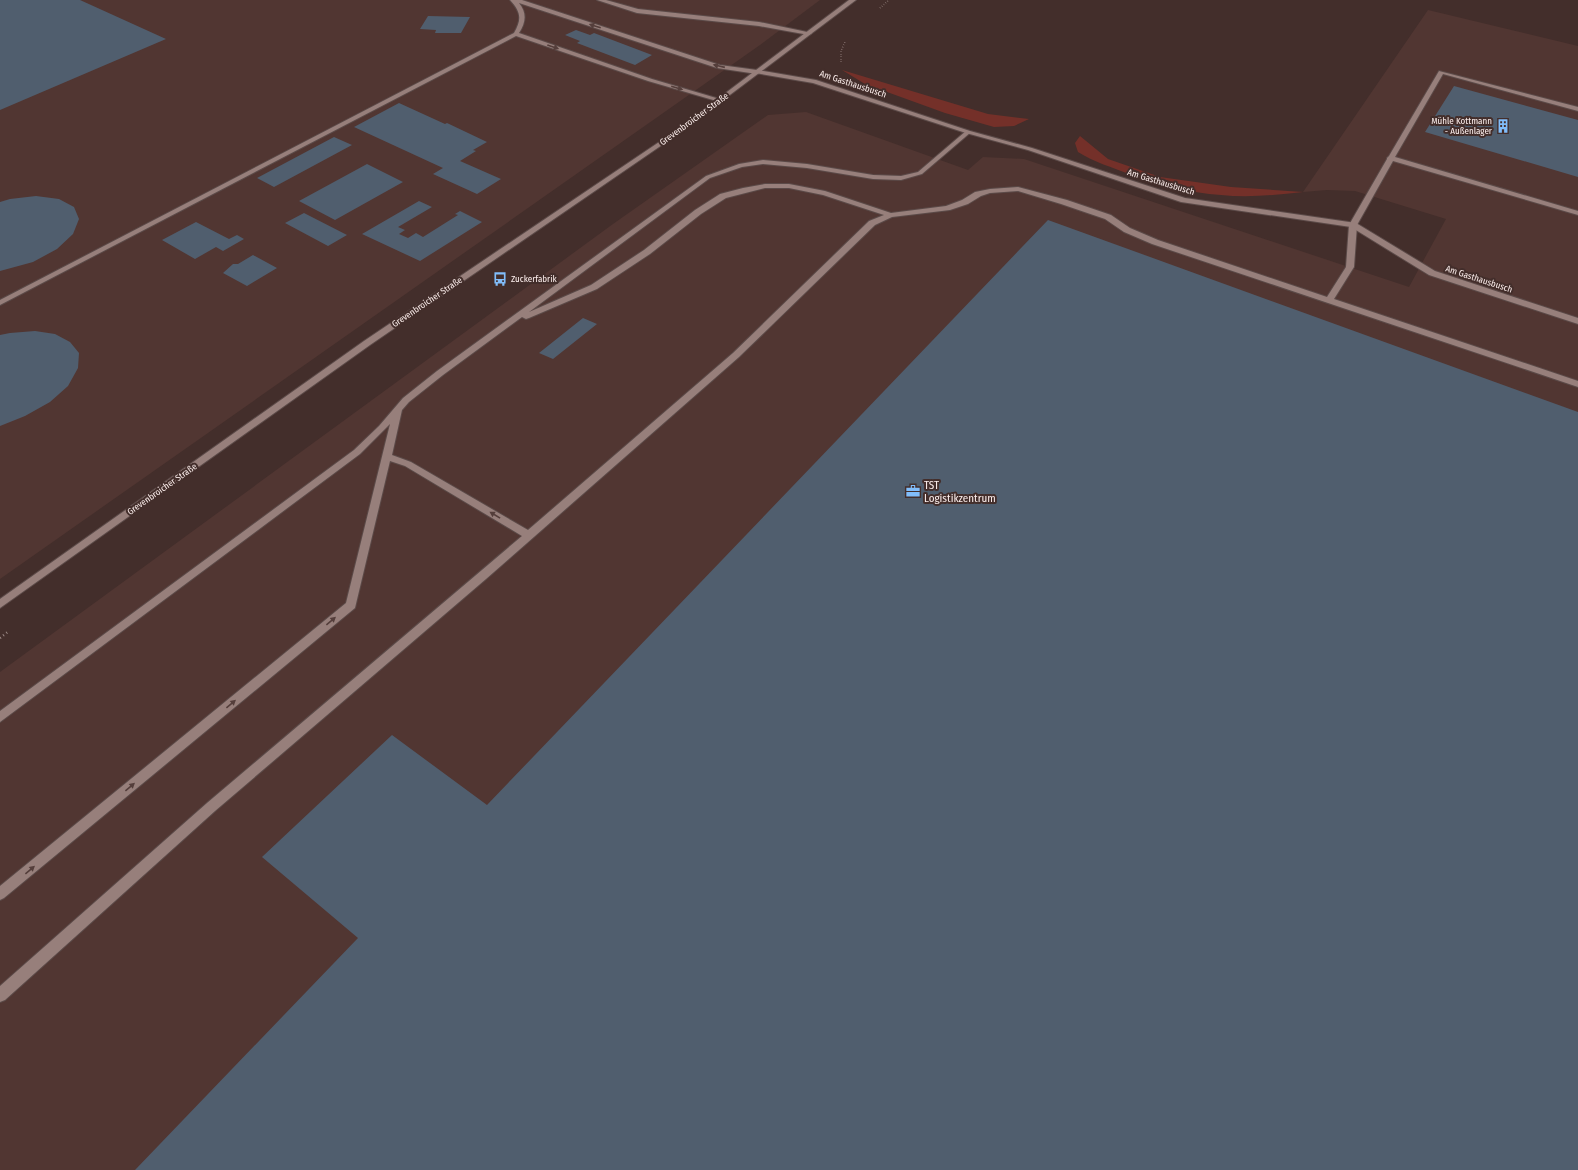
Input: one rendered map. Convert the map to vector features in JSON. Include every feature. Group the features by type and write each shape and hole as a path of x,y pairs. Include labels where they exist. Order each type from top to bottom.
{"street":[{"path":"0,303 516,34 524,19 521,8 514,0"},
{"name":"Am Gasthausbusch","path":"514,0 719,67 814,81 968,132 1030,149 1184,200 1353,225 1432,273 1578,321"},
{"path":"600,0 637,11 759,24 809,34"},
{"name":"Grevenbroicher Straße","path":"0,604 367,343 676,133 853,0"},
{"path":"516,34 650,80 720,100"},
{"path":"1330,301 1350,267 1353,225 1390,158 1441,72 1578,109"},
{"path":"0,717 357,452 382,428 406,400 440,373 708,177 741,165 763,162 807,166 873,177 901,178 920,173 968,132"},
{"path":"1390,158 1578,213"},
{"path":"509,323 594,287 647,252 698,212 723,196 742,190 765,186 789,186 825,192 891,215"},
{"path":"0,995 211,807 736,355 872,223 891,215 947,208 984,192 1004,189 1018,189 1037,193 1108,217 1127,230 1155,242 1578,384"},
{"path":"0,894 351,605 399,409"},
{"path":"387,457 408,464 528,535"}],"shaded area":[{"path":"0,0 820,0 760,45 0,579"},
{"name":"TST Logistikzentrum","path":"1428,10 1578,46 1578,1170 0,1170 0,672 613,224 768,115 806,112 968,170 983,157 1024,159 1409,287 1446,219 1355,191 1327,190 1303,192"},
{"path":"842,70 988,114 1029,119 1014,126 994,127 945,113 865,84"},
{"path":"1080,136 1108,159 1160,177 1231,187 1303,192 1272,195 1231,196 1174,188 1129,174 1084,156 1078,152 1075,143"}],"building":[{"path":"0,0 80,0 166,39 0,110"},
{"path":"428,16 470,17 461,33 435,33 436,30 420,29"},
{"path":"576,30 590,35 594,33 652,55 635,65 577,43 580,41 565,35"},
{"name":"Mühle Kottmann - Außenlager","path":"1454,86 1578,120 1578,177 1425,132"},
{"path":"399,103 487,142 473,150 476,151 460,161 501,179 477,194 433,174 443,168 354,127"},
{"path":"334,137 352,145 274,187 257,178"},
{"path":"367,164 403,182 335,220 299,201"},
{"path":"36,196 59,199 74,207 79,219 73,234 57,249 33,262 0,271 0,202 10,199"},
{"path":"419,201 432,207 398,227 405,230 399,234 408,238 416,233 423,237 458,215 455,214 460,211 482,222 420,261 362,234"},
{"path":"304,213 347,235 328,246 285,223"},
{"name":"TST Logistikzentrum","path":"1048,220 1578,412 1578,1170 135,1170 358,938 262,857 392,735 487,805"},
{"path":"196,222 229,239 237,235 244,239 223,251 216,247 195,259 162,240"},
{"path":"253,255 277,268 247,286 223,273 233,264 238,264"},
{"path":"583,318 597,324 553,359 539,353"},
{"path":"35,331 55,334 70,342 79,353 78,368 68,386 50,402 25,416 0,426 0,335"}],"place":[{"name":"Mühle Kottmann - Außenlager","path":"1503,126"},
{"name":"Zuckerfabrik","path":"500,279"},
{"name":"TST Logistikzentrum","path":"913,491"}]}
